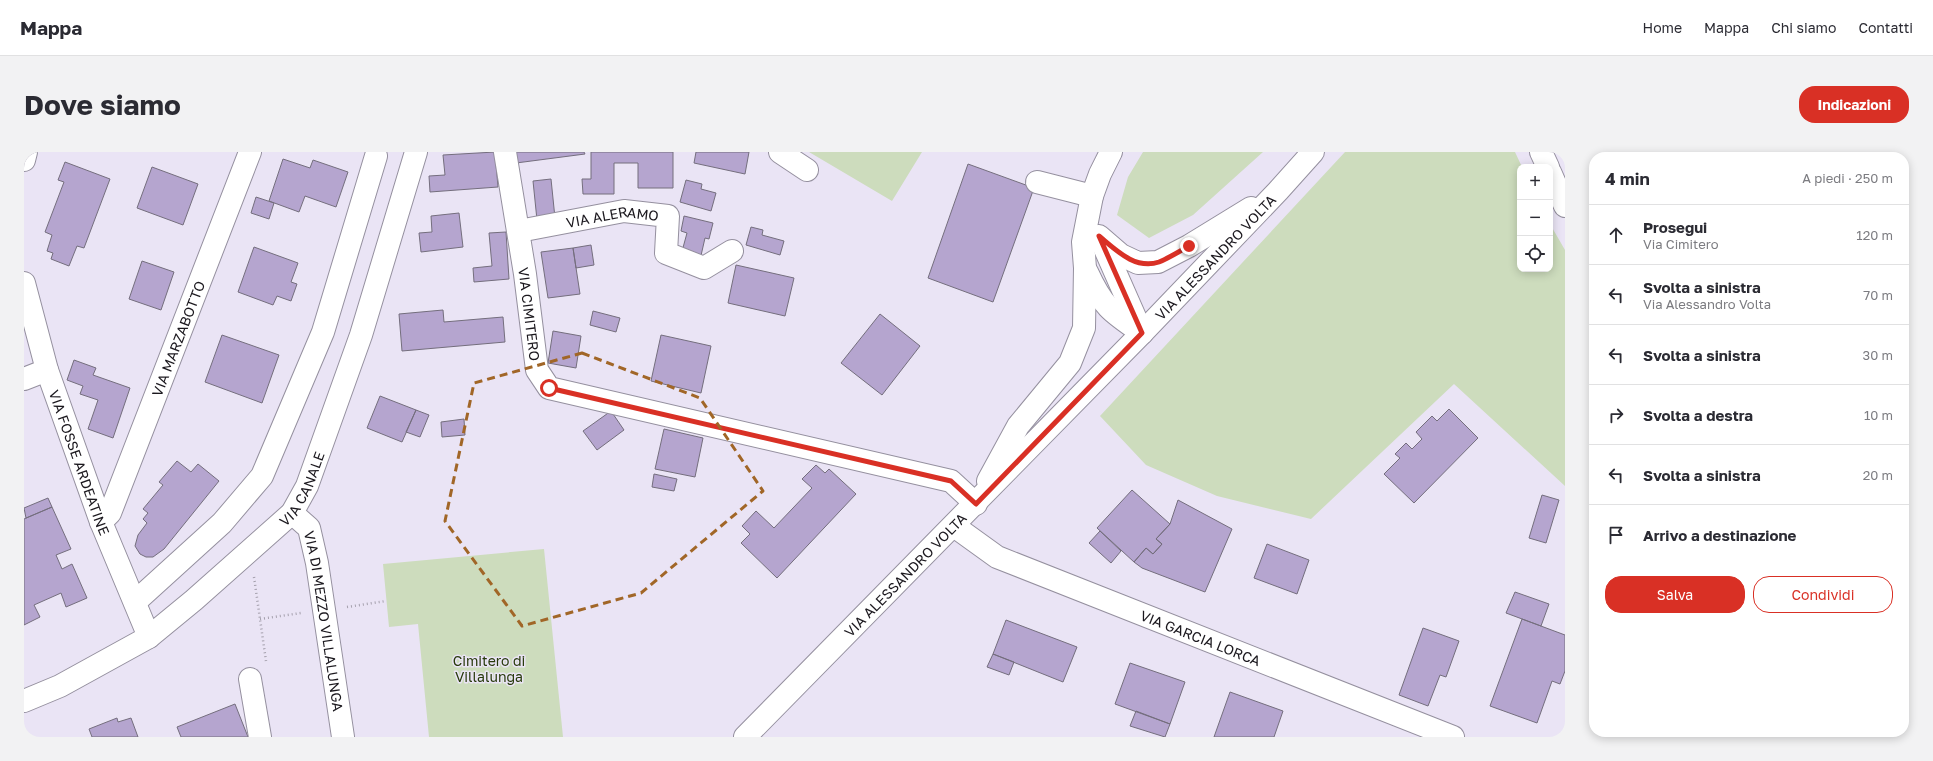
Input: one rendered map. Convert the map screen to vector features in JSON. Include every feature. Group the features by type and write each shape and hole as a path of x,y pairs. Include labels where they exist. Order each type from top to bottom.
{"street":[{"path":"24,160 26,152"},
{"name":"VIA MARZABOTTO","path":"102,522 110,514 250,152"},
{"name":"VIA CANALE","path":"24,701 60,686 149,637 292,513 307,486 361,335 416,152"},
{"name":"VIA CIMITERO","path":"505,152 518,231 537,370 549,388 951,481 976,504"},
{"path":"780,152 807,170"},
{"path":"976,504 1018,426 1070,363 1084,328 1085,268 1083,242 1092,196 1100,174 1111,152"},
{"name":"VIA ALESSANDRO VOLTA","path":"745,737 976,504 1278,191 1313,152"},
{"path":"1541,152 1547,164"},
{"path":"135,602 222,523 262,476 323,332 375,153"},
{"path":"1553,179 1565,206"},
{"path":"1037,182 1092,196"},
{"path":"1099,236 1121,255 1138,263 1158,262 1189,246 1278,191"},
{"path":"1092,196 1099,236 1142,333"},
{"name":"VIA ALERAMO","path":"518,231 624,211 668,216 666,253 704,268 732,251"},
{"path":"1085,268 1098,295 1112,312 1142,333"},
{"name":"VIA FOSSE ARDEATINE","path":"24,283 47,370 102,522 149,637"},
{"path":"24,380 47,370"},
{"name":"VIA DI MEZZO VILLALUNGA","path":"292,513 309,528 317,563 343,737"},
{"name":"VIA GARCIA LORCA","path":"954,526 997,557 1453,737"},
{"path":"258,672 260,737"}],"path":[{"path":"245,555 252,563 258,672"}],"highlighted area":[{"path":"582,353 700,398 763,491 641,593 522,626 445,521 474,383"}],"green space":[{"path":"809,152 922,152 892,201"},
{"path":"1143,152 1263,152 1193,215 1149,238 1117,215 1128,177"},
{"path":"1345,152 1515,152 1521,164 1517,164 1517,272 1553,272 1553,229 1565,250 1565,486 1454,384 1311,519 1217,496 1146,465 1100,416"},
{"name":"Cimitero di Villalunga","path":"544,549 563,737 429,737 418,624 389,627 383,564"}],"building":[{"path":"495,152 498,187 430,192 429,176 445,175 443,155"},
{"path":"515,152 584,152 585,154 516,163"},
{"path":"591,152 673,152 673,188 638,188 638,163 614,163 614,194 583,194 582,179 591,179"},
{"path":"696,152 749,152 745,174 694,163"},
{"path":"283,159 310,168 313,160 348,172 336,207 305,196 299,212 269,201"},
{"path":"65,162 110,179 84,248 77,246 69,266 51,259 53,253 47,251 52,235 45,232 64,182 58,180"},
{"path":"968,164 1034,188 993,302 928,278"},
{"path":"152,167 198,184 183,225 137,208"},
{"path":"551,179 555,218 537,220 533,181"},
{"path":"686,180 702,184 701,189 716,193 711,211 680,202"},
{"path":"256,197 274,203 269,219 251,213"},
{"path":"459,213 463,247 421,252 419,233 432,232 431,216"},
{"path":"684,216 713,223 709,239 705,238 700,260 681,255 687,233 681,231"},
{"path":"751,227 763,230 762,235 784,241 780,255 746,245"},
{"path":"506,232 509,279 474,282 473,268 492,266 489,233"},
{"path":"591,245 594,265 576,268 573,248"},
{"path":"254,247 298,263 291,282 297,284 291,301 277,296 273,305 238,292"},
{"path":"573,248 580,294 548,298 541,252"},
{"path":"142,261 174,272 161,310 129,299"},
{"path":"736,265 794,278 785,316 728,303"},
{"path":"443,310 444,322 503,317 505,342 402,351 399,314"},
{"path":"593,311 620,318 616,332 590,325"},
{"path":"880,314 920,346 882,395 841,363"},
{"path":"553,331 581,336 576,368 548,363"},
{"path":"222,335 279,355 262,403 205,382"},
{"path":"661,335 711,346 701,393 651,381"},
{"path":"74,360 96,368 93,375 130,388 113,438 88,429 98,400 80,394 83,386 67,380"},
{"path":"380,396 416,410 402,442 367,428"},
{"path":"1449,409 1478,438 1414,503 1384,474 1400,458 1395,454 1406,443 1412,449 1422,439 1416,432 1432,416 1437,421"},
{"path":"416,410 429,415 420,437 406,432"},
{"path":"611,411 624,430 597,450 583,431"},
{"path":"464,419 465,435 442,437 441,422"},
{"path":"664,429 703,438 695,477 655,469"},
{"path":"177,461 191,472 198,464 219,481 164,549 153,557 146,557 140,554 135,546 138,535 147,523 143,519 148,513 143,509 163,485 159,482"},
{"path":"816,465 825,473 829,469 856,494 777,578 741,543 750,534 742,526 756,511 774,528 812,488 802,479"},
{"path":"654,474 677,479 674,491 652,487"},
{"path":"1132,490 1170,524 1156,539 1162,544 1153,554 1146,548 1134,562 1097,528"},
{"path":"1542,495 1559,500 1546,543 1529,538"},
{"path":"48,498 52,507 26,518 24,508"},
{"path":"1178,500 1232,529 1205,592 1142,568 1134,562 1146,548 1153,554 1162,544 1156,539 1170,524"},
{"path":"52,507 71,549 56,555 62,569 72,564 87,598 66,607 61,593 34,605 40,617 24,625 24,519"},
{"path":"1100,531 1121,551 1111,563 1089,543"},
{"path":"1267,544 1309,560 1297,594 1254,578"},
{"path":"1515,592 1549,604 1541,626 1506,613"},
{"path":"1522,619 1565,635 1565,671 1560,684 1552,681 1537,723 1490,706"},
{"path":"1006,620 1077,647 1063,682 993,654"},
{"path":"1423,628 1459,641 1446,677 1440,675 1428,706 1399,695"},
{"path":"993,654 1014,662 1009,675 987,667"},
{"path":"1130,663 1185,682 1170,724 1115,704"},
{"path":"1230,692 1283,711 1274,737 1214,737"},
{"path":"235,704 248,737 181,737 177,727"},
{"path":"1136,711 1170,724 1165,737 1130,726"},
{"path":"117,718 118,722 131,718 138,737 92,737 89,729"}],"route":[{"path":"549,388 951,481 976,504 1142,333 1130,303 1108,260 1099,236 1121,255 1138,263 1158,262 1189,246"}]}
